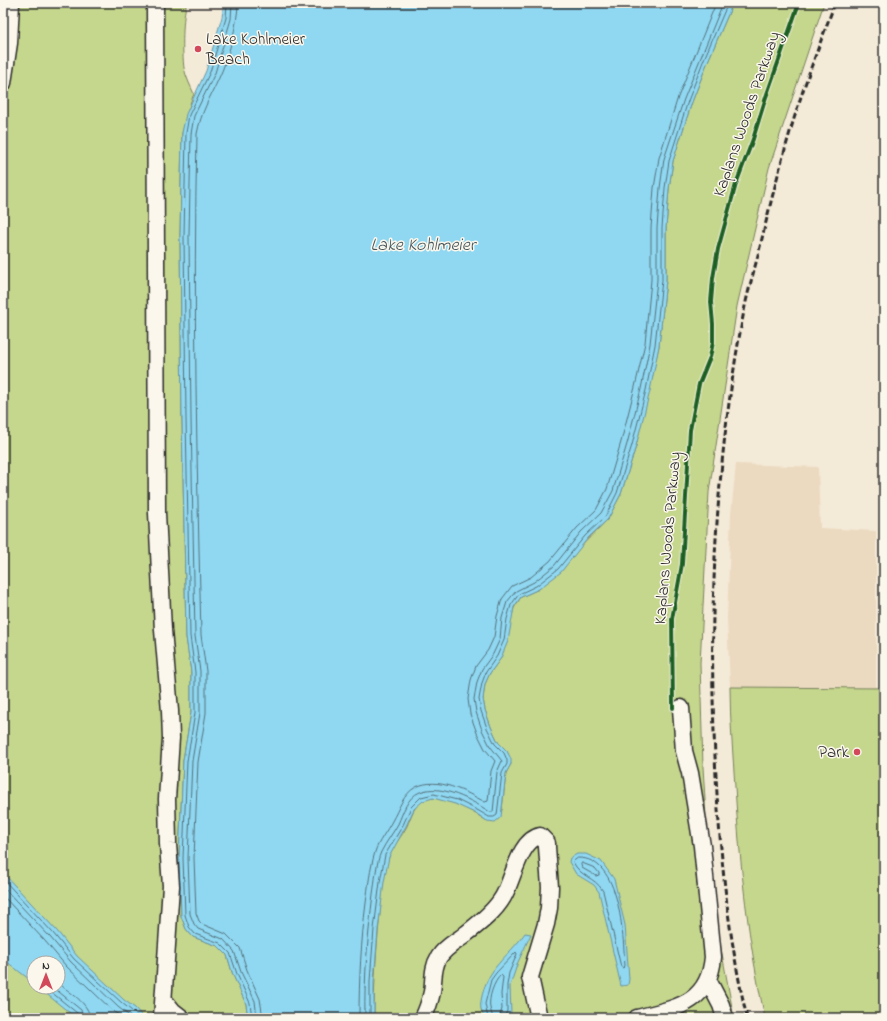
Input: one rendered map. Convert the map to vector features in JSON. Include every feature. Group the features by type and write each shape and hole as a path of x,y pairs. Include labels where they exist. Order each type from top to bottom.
{"lane":[{"path":"3,83 10,43 11,3"},
{"path":"156,3 157,513 163,630 170,724 167,799 171,886 162,1018"},
{"path":"637,1018 676,1008 686,1003 702,991 712,968 712,941 702,846 690,773 684,751 681,708"},
{"path":"423,1018 431,998 434,971 439,956 485,918 496,906 504,896 523,850 530,840 540,836 546,843 547,847 550,900 546,924 530,977 539,1018"},
{"path":"708,980 721,1005 724,1018"},
{"path":"164,1000 173,1011 182,1018"}],"shaded area":[{"path":"736,464 818,467 820,528 876,531 876,688 730,687 727,619 731,514"}],"green space":[{"path":"3,3 187,3 183,25 183,62 186,75 194,94 182,133 180,236 186,637 191,672 191,713 183,760 179,859 181,916 186,929 193,937 218,946 227,955 233,975 246,1004 248,1018 3,1018"},
{"path":"733,3 824,3 769,168 737,306 709,492 700,663 703,767 707,833 715,916 734,1018 374,1018 377,946 385,874 390,853 407,826 415,808 423,800 430,798 447,801 465,808 487,821 502,810 506,773 511,764 507,751 498,742 485,710 483,699 485,684 490,673 501,658 514,608 521,597 539,589 608,519 621,494 636,446 659,346 666,280 666,228 673,161 692,102"},
{"path":"730,687 884,688 884,1018 765,1018 749,932 742,874 730,712"}],"water":[{"name":"Lake Kohlmeier","path":"224,3 733,3 692,102 673,161 666,228 666,280 659,346 650,391 636,446 621,494 608,519 588,538 561,572 539,589 521,597 514,607 508,641 501,658 490,673 485,684 483,699 485,710 498,742 507,751 511,759 511,764 506,773 501,817 495,822 487,821 477,814 455,804 433,798 423,801 414,809 389,857 384,882 378,930 374,981 374,1018 248,1018 246,1004 233,975 227,955 218,946 193,937 186,929 181,916 179,859 183,760 191,713 191,672 186,637 182,418 180,236 182,133 186,114 206,71 222,17"},
{"path":"577,854 586,854 601,861 614,879 625,925 629,979 628,985 621,986 599,892 594,885 576,874 569,862 570,858"},
{"path":"3,873 57,931 77,956 124,1000 135,1008 144,1018 76,1018 48,995 66,995 66,955 26,955 26,977 3,957"},
{"path":"525,933 531,934 518,962 510,986 511,1014 503,1018 486,1018 482,1012 481,1003 488,979 498,964"}],"railway":[{"path":"747,1018 729,921 719,822 713,700 716,532 734,366 747,296 787,141 808,76 835,3"}],"cycle path":[{"name":"Kaplans Woods Parkway","path":"673,708 672,619 682,564 690,430 699,384 710,357 713,342 711,302 718,249 736,184 753,139 799,3"}],"place":[{"name":"Lake Kohlmeier Beach","path":"198,49"},
{"name":"Park","path":"857,752"}]}
